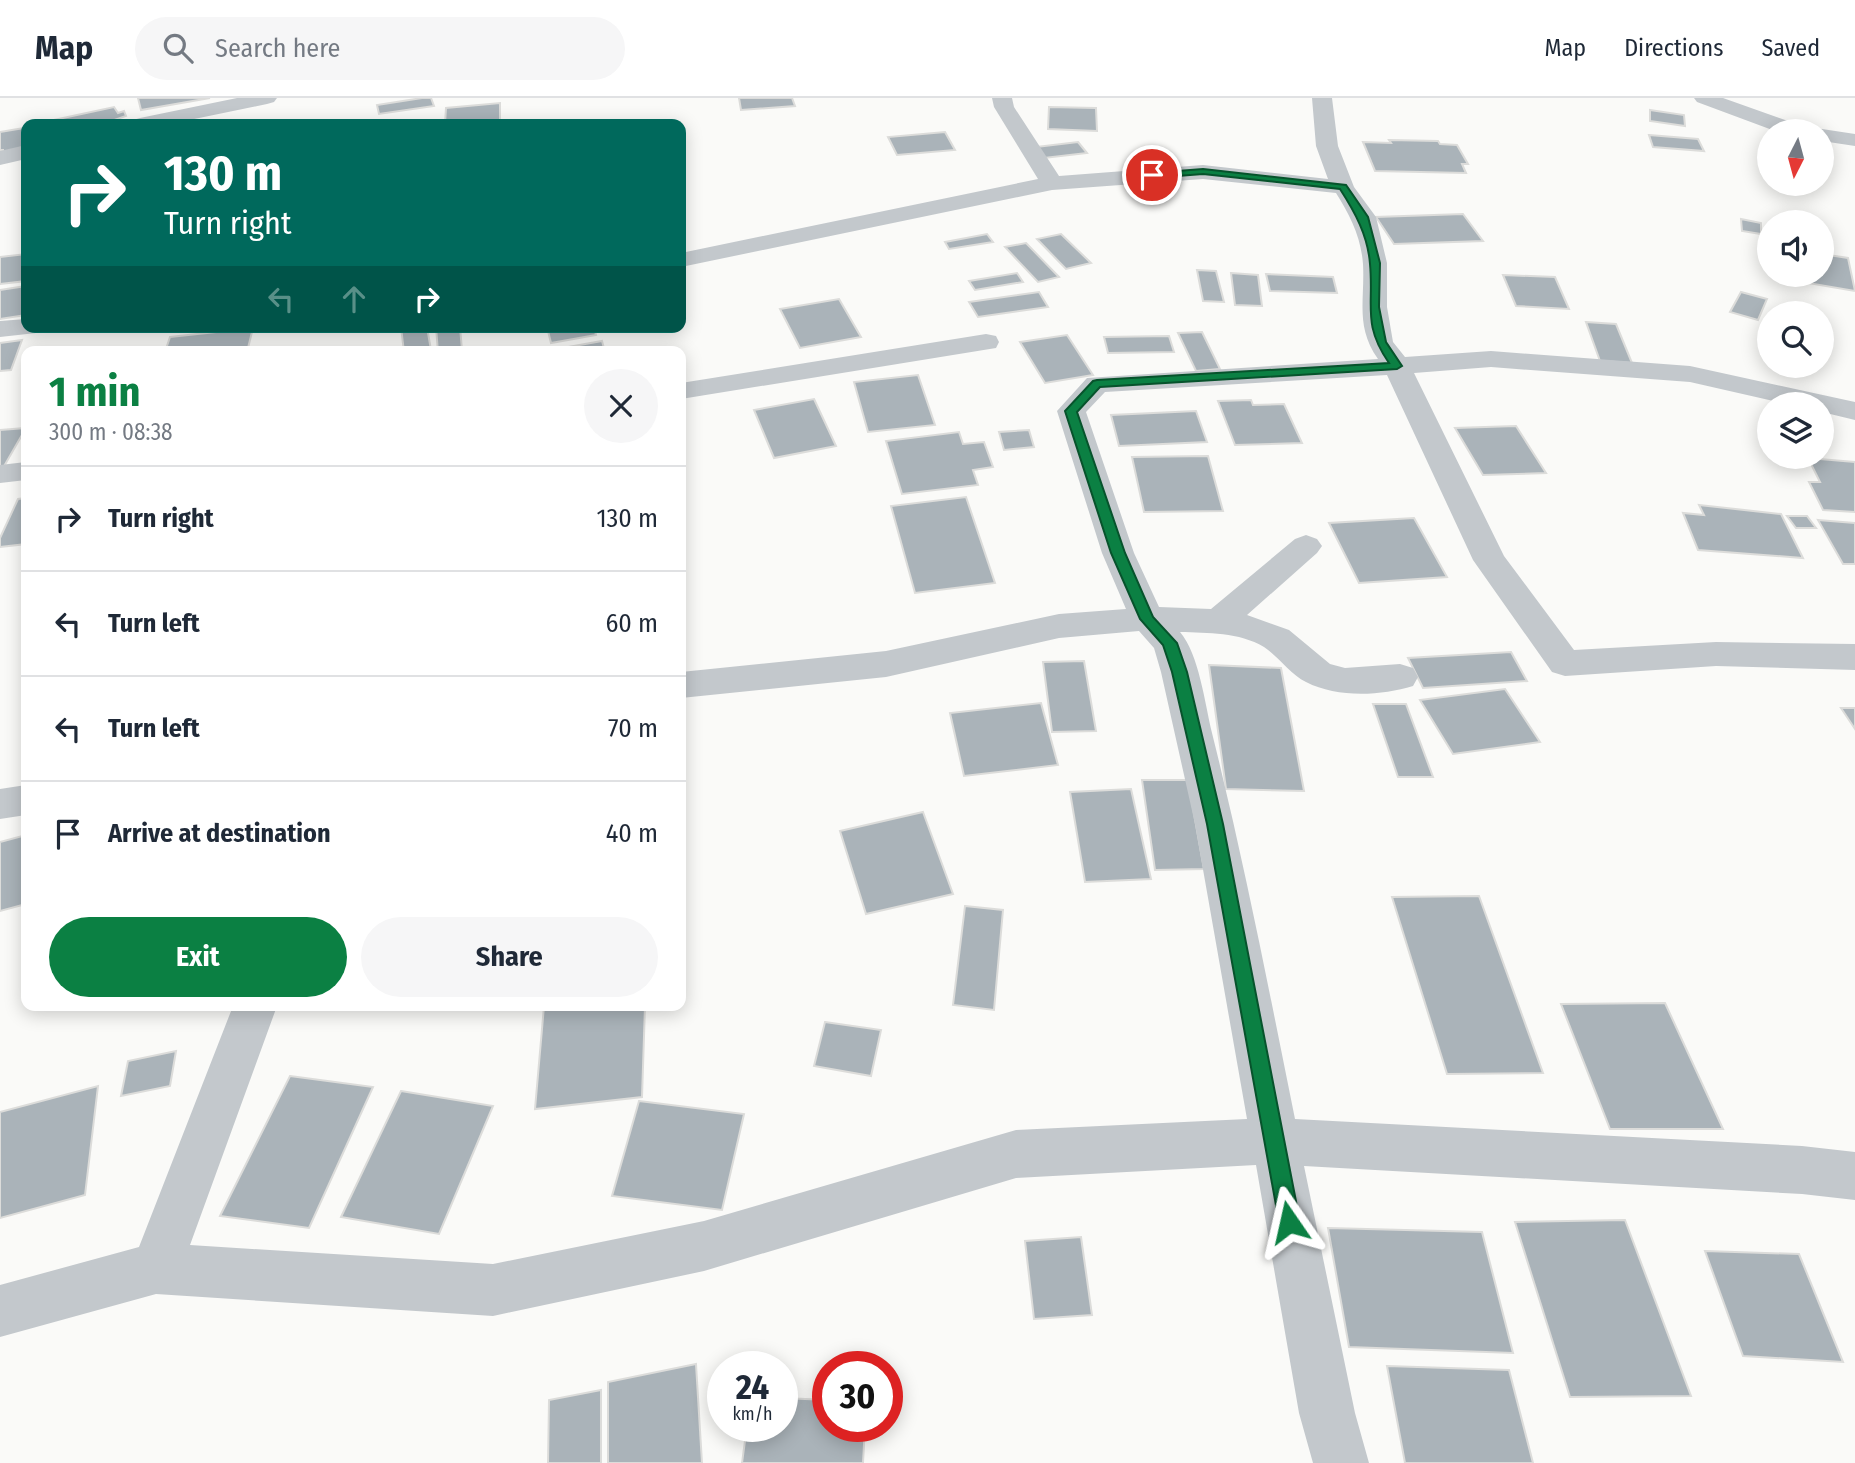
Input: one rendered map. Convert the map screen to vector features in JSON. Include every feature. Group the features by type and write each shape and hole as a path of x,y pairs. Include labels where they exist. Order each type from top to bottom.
{"street":[{"path":"165,119 267,98"},
{"path":"1002,98 1004,107 1052,183"},
{"path":"1322,98 1327,146 1343,187 1364,217 1375,263 1374,307 1381,342 1397,366 1489,560 1565,663 1716,654 1855,657"},
{"path":"1704,98 1761,119"},
{"path":"1834,137 1855,140"},
{"path":"0,158 21,153"},
{"path":"686,259 1052,183 1203,172 1343,187"},
{"path":"0,328 21,327"},
{"path":"686,390 986,342"},
{"path":"1341,1463 1327,1413 1273,1140 1215,824 1179,672 1170,643 1147,619 1118,553 1071,411 1097,384 1491,359 1690,374 1855,411"},
{"path":"0,474 21,472"},
{"path":"1219,621 1306,546"},
{"path":"686,684 886,664 1059,626 1147,619 1219,621 1254,629 1277,639 1318,673 1345,681 1400,677"},
{"path":"0,804 21,801"},
{"path":"156,1268 253,1011"},
{"path":"0,1311 156,1268 494,1290 704,1246 1016,1154 1273,1140 1802,1170 1855,1176"}],"building":[{"path":"138,98 210,98 141,110"},
{"path":"431,98 434,106 379,114 377,105"},
{"path":"739,98 792,98 795,106 741,110"},
{"path":"500,103 500,119 445,119 446,108"},
{"path":"114,107 118,113 124,111 126,116 117,119 58,119"},
{"path":"1049,107 1096,108 1097,131 1048,129"},
{"path":"1650,110 1684,115 1685,126 1650,121"},
{"path":"21,128 21,151 3,154 3,150 0,150 0,132"},
{"path":"945,132 955,150 897,155 888,137"},
{"path":"1649,135 1698,139 1704,151 1653,147"},
{"path":"1389,140 1438,141 1440,144 1457,145 1468,164 1462,164 1466,173 1375,171 1363,142 1391,143"},
{"path":"1078,142 1087,153 1044,158 1036,147"},
{"path":"1463,214 1483,241 1394,244 1376,217"},
{"path":"1741,219 1757,222 1757,233 1742,231"},
{"path":"987,234 993,242 949,249 945,242"},
{"path":"1061,234 1091,263 1066,269 1037,239"},
{"path":"1026,243 1059,277 1038,282 1005,247"},
{"path":"21,255 21,282 0,284 0,257"},
{"path":"1834,256 1848,258 1855,291 1831,287 1834,287"},
{"path":"1197,270 1216,271 1224,302 1203,301"},
{"path":"1017,273 1023,282 975,290 969,281"},
{"path":"1231,273 1258,275 1262,306 1235,305"},
{"path":"1266,274 1333,277 1337,293 1270,291"},
{"path":"1503,275 1555,277 1569,309 1516,306"},
{"path":"21,287 21,316 0,319 0,290"},
{"path":"1039,292 1048,307 978,317 969,302"},
{"path":"1741,292 1767,299 1757,301 1757,320 1730,312"},
{"path":"839,299 861,337 800,348 780,309"},
{"path":"1586,322 1616,324 1632,363 1600,361"},
{"path":"1202,332 1220,369 1196,371 1178,333"},
{"path":"207,333 252,333 248,346 167,346 170,337"},
{"path":"402,333 428,333 430,346 403,346"},
{"path":"436,333 461,333 462,346 438,346"},
{"path":"548,333 596,335 551,343"},
{"path":"1067,335 1093,375 1045,383 1020,342"},
{"path":"1169,336 1174,352 1108,353 1104,337"},
{"path":"22,340 11,370 0,371 0,343"},
{"path":"602,341 603,346 574,346"},
{"path":"918,375 935,425 868,432 854,382"},
{"path":"814,399 836,446 774,458 754,410"},
{"path":"1251,400 1253,405 1284,404 1302,443 1235,445 1218,401"},
{"path":"1196,411 1207,442 1119,446 1111,415"},
{"path":"1516,426 1546,473 1483,475 1455,428"},
{"path":"21,428 21,437 3,468 0,468 0,430"},
{"path":"1029,430 1034,447 1004,450 999,432"},
{"path":"959,432 963,444 984,442 993,467 973,470 978,485 902,494 886,441"},
{"path":"1208,456 1223,511 1144,512 1132,457"},
{"path":"1834,460 1855,462 1855,512 1823,510 1809,482 1820,482 1814,469 1834,469"},
{"path":"966,497 995,583 915,593 891,506"},
{"path":"18,499 21,499 21,545 0,547 0,538"},
{"path":"1699,505 1781,514 1803,558 1698,550 1683,513 1704,515"},
{"path":"1787,516 1807,516 1816,528 1796,528"},
{"path":"1414,518 1447,577 1359,583 1329,523"},
{"path":"1818,520 1855,523 1855,564 1843,564"},
{"path":"1511,652 1527,681 1423,688 1408,658"},
{"path":"1084,661 1096,731 1052,732 1043,662"},
{"path":"1209,665 1281,668 1304,791 1226,789"},
{"path":"1505,689 1540,742 1453,754 1420,700"},
{"path":"1041,703 1058,765 964,776 950,713"},
{"path":"1373,704 1406,704 1433,777 1398,777"},
{"path":"1841,708 1855,708 1855,729"},
{"path":"1142,780 1188,780 1204,869 1155,870"},
{"path":"1131,789 1151,879 1085,882 1070,792"},
{"path":"923,812 953,894 866,914 840,831"},
{"path":"21,836 21,905 0,911 0,842"},
{"path":"1479,896 1543,1073 1447,1074 1392,897"},
{"path":"965,906 1003,910 994,1010 953,1005"},
{"path":"1665,1003 1723,1129 1610,1129 1561,1004"},
{"path":"544,1011 645,1011 642,1097 535,1109"},
{"path":"825,1022 881,1030 871,1076 814,1066"},
{"path":"176,1051 170,1086 121,1096 128,1061"},
{"path":"290,1076 373,1087 309,1228 220,1216"},
{"path":"98,1086 85,1195 0,1218 0,1112"},
{"path":"401,1091 493,1106 439,1234 341,1217"},
{"path":"639,1101 744,1114 722,1210 612,1196"},
{"path":"1625,1220 1691,1396 1570,1397 1515,1222"},
{"path":"1328,1228 1482,1232 1513,1353 1349,1347"},
{"path":"1081,1237 1092,1315 1034,1319 1025,1241"},
{"path":"1705,1251 1799,1254 1843,1362 1743,1356"},
{"path":"696,1364 702,1463 608,1463 608,1382"},
{"path":"1387,1366 1509,1370 1533,1463 1405,1463"},
{"path":"601,1390 601,1463 548,1463 549,1400"},
{"path":"798,1399 812,1399 812,1442 864,1442 863,1463 742,1463 745,1442 798,1442"}],"route":[{"path":"1152,175 1203,172 1343,187 1364,217 1375,263 1374,307 1381,342 1397,366 1097,384 1071,411 1118,553 1147,619 1170,643 1179,672 1215,824 1289,1222"}]}
